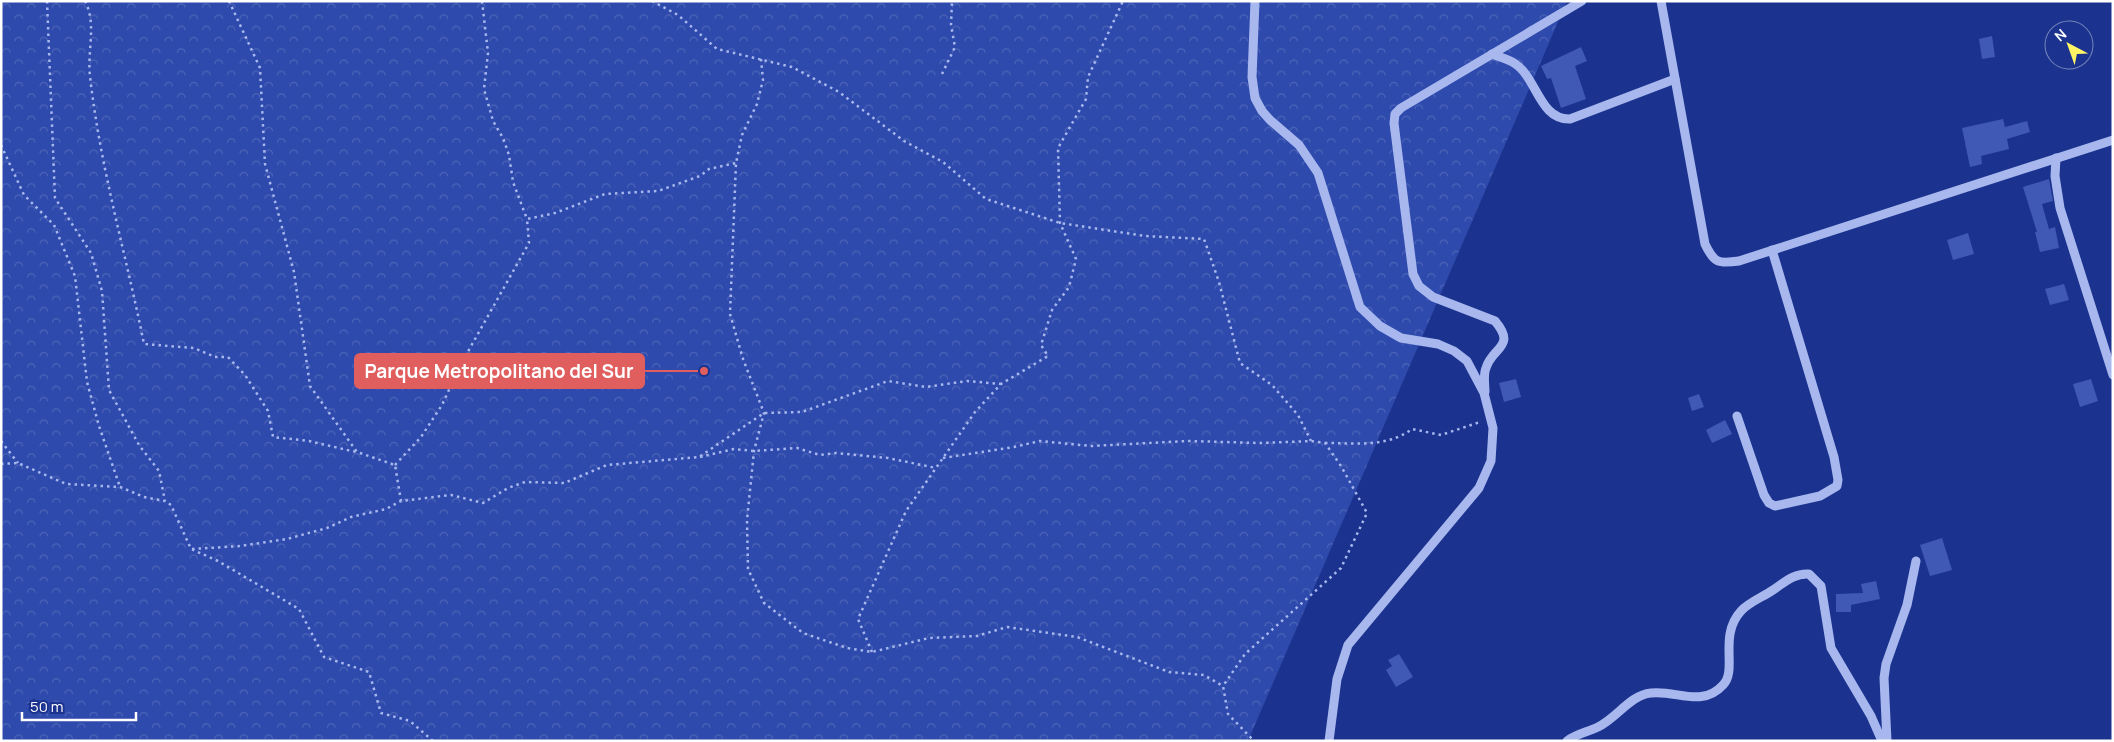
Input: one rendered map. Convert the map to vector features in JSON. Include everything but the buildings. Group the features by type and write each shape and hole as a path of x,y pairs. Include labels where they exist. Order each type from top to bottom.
{"street":[{"path":"1255,1 1252,77 1255,98 1262,111 1270,120 1300,145 1318,173 1360,307 1380,326 1401,338 1438,344 1454,351 1467,361 1484,393 1493,428 1491,461 1479,488 1348,646 1337,679 1329,741"},
{"path":"1484,393 1486,368 1502,348 1505,339 1495,322 1433,297 1420,286 1413,274 1394,123 1395,114 1401,108 1582,1"},
{"path":"1661,1 1704,244 1711,257 1723,263 1739,261 2113,140"},
{"path":"1492,54 1515,64 1552,114 1562,120 1570,119 1675,80"},
{"path":"2056,158 2055,176 2060,208 2113,375"},
{"path":"1737,416 1764,495 1769,503 1775,506 1820,496 1837,486 1838,480 1834,457 1772,250"},
{"path":"1887,741 1884,678 1886,664 1907,605 1916,560"},
{"path":"1567,741 1598,727 1640,696 1649,693 1660,692 1696,698 1715,692 1725,684 1729,674 1728,644 1731,625 1742,610 1789,578 1800,574 1810,574 1821,586 1831,648 1871,716 1882,741"}],"path":[{"path":"47,1 55,198 91,253 102,291 109,390 139,446 159,471 165,501"},
{"path":"85,1 92,24 89,65 93,110 110,197 131,279 144,344 194,348 215,356 228,357 245,375 268,411 273,437 309,441 357,452 395,465"},
{"path":"229,1 260,68 265,164 294,272 310,386 357,452"},
{"path":"395,465 421,437 442,405 461,364 528,243 527,219 513,182 506,146 493,121 484,89 488,53 482,1"},
{"path":"652,1 678,14 717,49 792,66 839,92 904,141 943,162 986,199 1060,223 1145,236 1204,239 1219,282 1240,363 1272,385 1298,415 1311,441"},
{"path":"942,74 955,47 951,25 952,1"},
{"path":"872,652 858,619 906,511 975,412 1001,384 1048,356 1041,345 1052,310 1070,287 1076,259 1060,223 1058,148 1086,99 1088,77 1123,1"},
{"path":"761,60 763,80 757,104 742,135 736,163 730,314 743,359 764,413 754,451 747,520 748,569 764,603 803,633 847,648 872,652 929,638 977,636 1007,627 1077,637 1169,672 1204,675 1224,686"},
{"path":"1,145 24,195 54,225 75,276 87,382 99,426 120,487"},
{"path":"527,219 555,213 605,194 658,191 700,176 710,169 736,163"},
{"path":"699,457 764,413 802,412 888,381 926,387 967,381 1001,384"},
{"path":"943,458 1014,448 1040,441 1091,446 1188,440 1260,443 1311,441 1325,443 1382,443 1402,436 1412,429 1441,435 1491,419"},
{"path":"1,441 18,463"},
{"path":"1254,741 1228,714 1224,686 1244,654 1341,568 1367,513 1341,466 1325,443"},
{"path":"191,549 240,546 287,539 326,528 351,517 386,509 401,501 450,495 482,503 508,488 525,482 564,484 607,465 699,457 734,449 754,451 797,448 820,455 836,453 888,458 936,468"},
{"path":"1,464 18,463 66,484 120,487 144,497 165,501 171,506 191,549 218,561 298,609 324,657 369,672 381,712 410,722 433,741"},
{"path":"395,465 401,501"}],"green space":[{"path":"1,1 1567,1 1248,741 1,741"}],"place":[{"name":"Parque Metropolitano del Sur","path":"704,371"}]}
